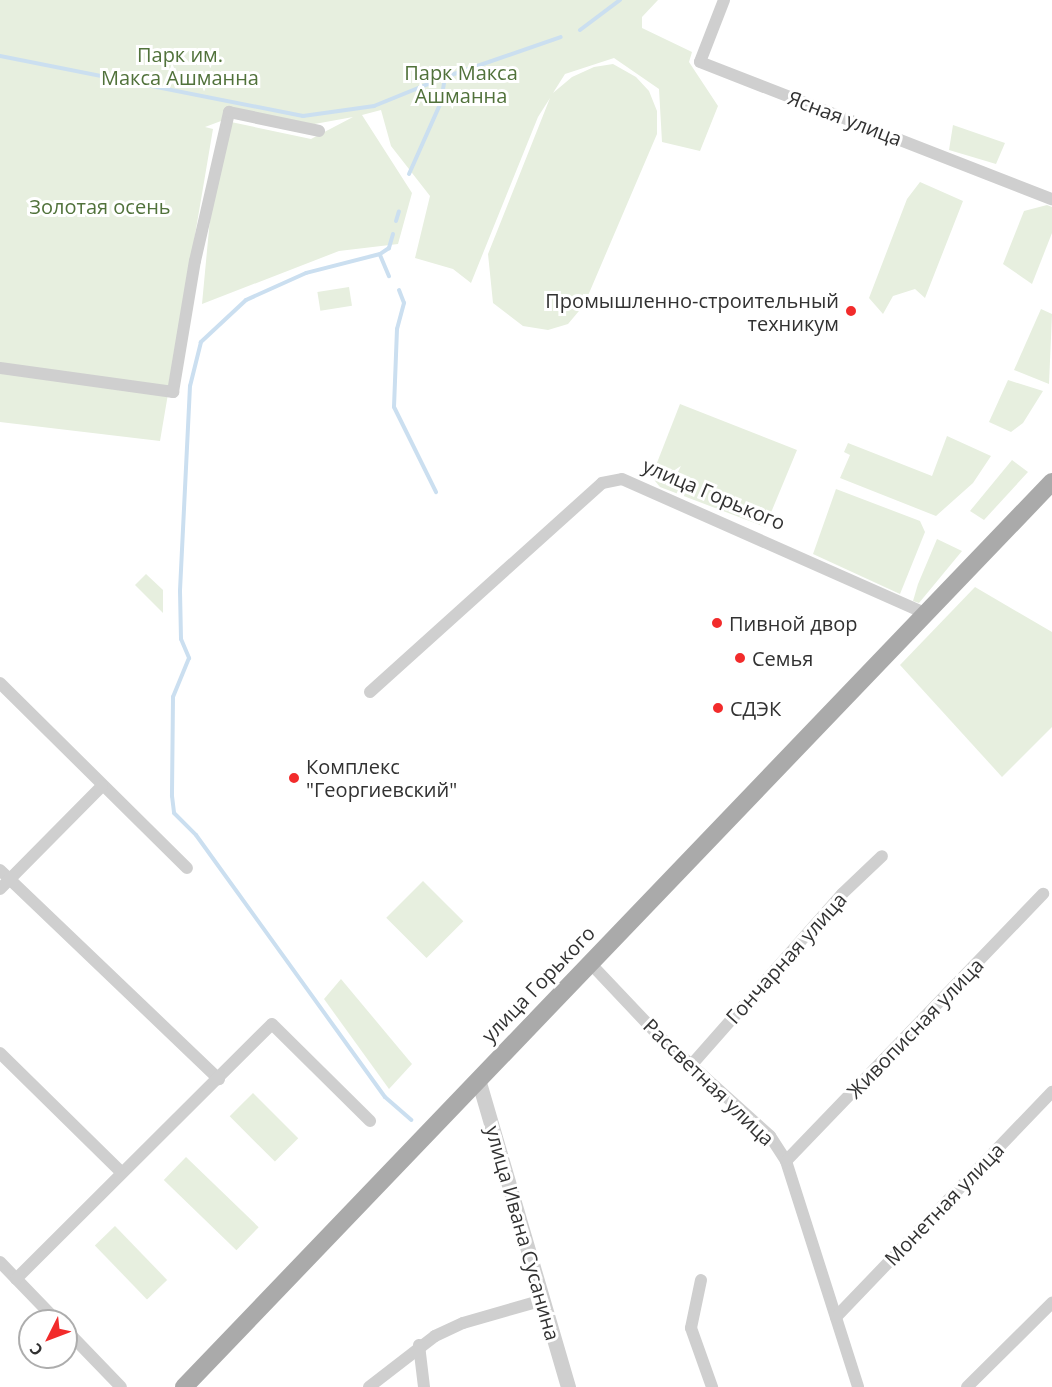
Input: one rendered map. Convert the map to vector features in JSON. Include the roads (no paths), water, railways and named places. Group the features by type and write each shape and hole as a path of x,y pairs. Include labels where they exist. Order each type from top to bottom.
{"main road":[{"name":"улица Горького","path":"184,1387 1052,482"}],"street":[{"name":"Ясная улица","path":"724,0 700,62 1052,199"},
{"path":"0,368 173,392 195,261 229,112 318,131"},
{"name":"улица Горького","path":"370,692 602,483 622,479 927,614"},
{"path":"0,683 187,868"},
{"path":"0,889 102,786"},
{"name":"Гончарная улица","path":"694,1062 842,894 882,856"},
{"path":"0,870 219,1079"},
{"name":"Живописная улица","path":"786,1161 1043,894"},
{"name":"Рассветная улица","path":"590,963 660,1037 694,1062 770,1136 786,1161 858,1387"},
{"path":"16,1279 272,1024 370,1121"},
{"path":"0,1053 122,1173"},
{"name":"улица Ивана Сусанина","path":"478,1079 568,1387"},
{"name":"Монетная улица","path":"836,1317 1052,1092"},
{"path":"0,1262 45,1309"},
{"path":"701,1280 691,1328 711,1387"},
{"path":"369,1387 418,1346 463,1323 543,1300"},
{"path":"967,1387 1052,1303"},
{"path":"78,1342 121,1387"},
{"path":"418,1346 424,1387"}],"waterway":[{"path":"580,30 620,0"},
{"path":"451,75 561,37"},
{"path":"0,56 303,116 374,106 443,78"},
{"path":"409,174 441,102 445,77"},
{"path":"396,221 399,211"},
{"path":"393,234 389,248 380,254 306,273 246,300 201,342 190,386 180,591 181,639 189,658 173,697 172,796 174,813 196,835 385,1097 411,1120"},
{"path":"380,255 389,276"},
{"path":"399,290 404,303 397,329 394,407 436,492"}],"place":[{"name":"Промышленно-строительный техникум","path":"851,311"},
{"name":"Пивной двор","path":"717,623"},
{"name":"Семья","path":"740,658"},
{"name":"СДЭК","path":"718,708"},
{"name":"Комплекс \"Георгиевский\"","path":"294,778"}],"park label":[{"name":"Парк им. Макса Ашманна","path":"180,66"},
{"name":"Парк Макса Ашманна","path":"461,84"},
{"name":"Золотая осень","path":"100,206"}]}
